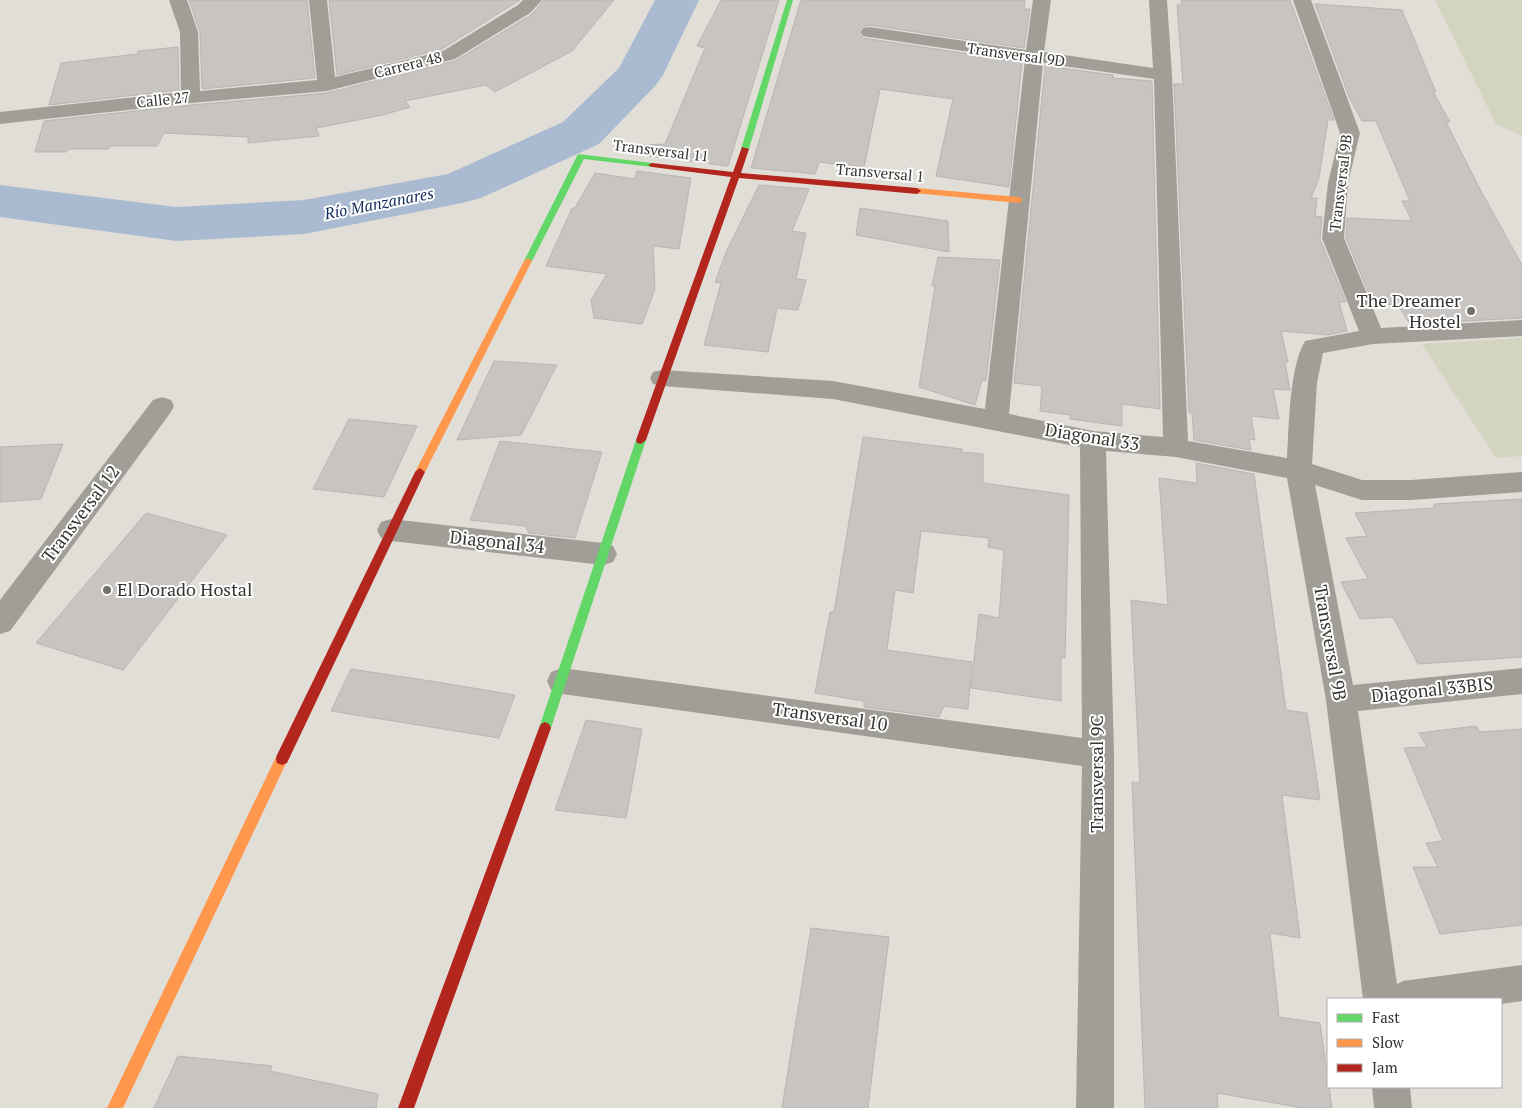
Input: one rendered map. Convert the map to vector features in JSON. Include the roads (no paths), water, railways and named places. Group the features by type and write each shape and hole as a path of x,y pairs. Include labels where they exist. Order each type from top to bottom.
{"street":[{"path":"178,0 189,32 192,97"},
{"path":"318,0 327,85"},
{"name":"Carrera 48","path":"327,85 449,55 524,10 533,0"},
{"path":"406,1108 562,681 662,378 737,175 790,0"},
{"path":"996,420 1034,58 1042,0"},
{"path":"1158,0 1163,75 1176,448"},
{"name":"Transversal 9B","path":"1302,0 1350,133 1338,183 1333,238 1373,336"},
{"name":"Transversal 9D","path":"869,32 1034,58 1163,75"},
{"name":"Calle 27","path":"0,118 192,97 327,85"},
{"name":"Transversal 11","path":"390,530 581,156 737,175"},
{"name":"Transversal 1","path":"737,175 1019,200"},
{"name":"Transversal 9B","path":"1381,998 1341,700 1299,470 1305,384 1313,347 1373,336 1522,328"},
{"name":"Diagonal 33","path":"662,378 833,390 1093,440 1176,448 1299,470 1362,490 1411,490 1522,482"},
{"name":"Transversal 12","path":"0,622 162,406"},
{"name":"Transversal 9C","path":"1093,440 1098,754 1095,1108"},
{"path":"115,1108 390,530"},
{"name":"Diagonal 34","path":"390,530 603,554"},
{"name":"Transversal 10","path":"562,681 1098,754"},
{"name":"Diagonal 33BIS","path":"1341,700 1522,681"},
{"path":"1411,998 1522,984"},
{"path":"1390,1088 1393,1108"}],"waterway":[{"name":"Río Manzanares","path":"0,201 176,224 304,217 462,187 581,133 639,75 677,0"}],"place":[{"name":"The Dreamer Hostel","path":"1471,311"},
{"name":"El Dorado Hostal","path":"107,590"}]}
